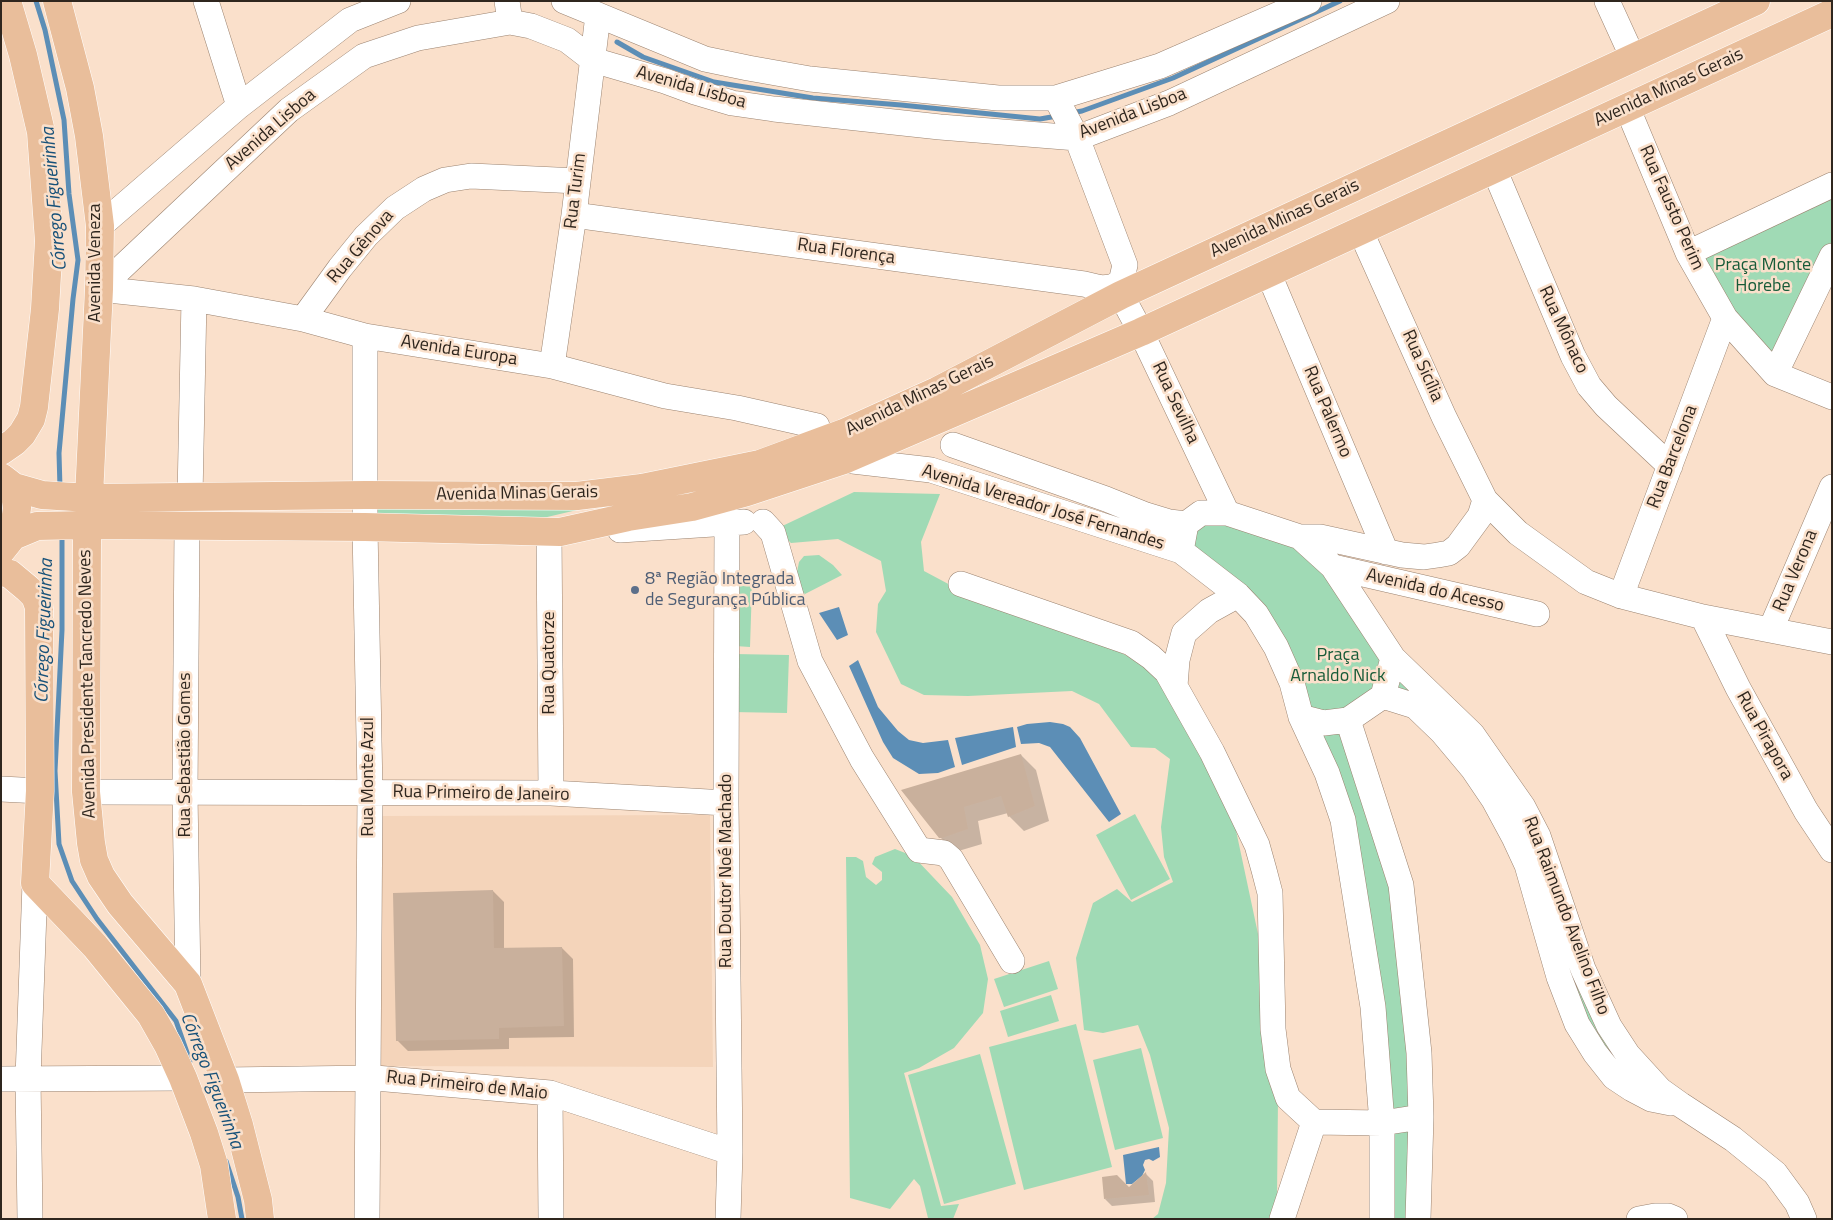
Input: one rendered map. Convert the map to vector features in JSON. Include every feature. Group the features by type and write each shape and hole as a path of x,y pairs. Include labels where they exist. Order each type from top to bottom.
{"main road":[{"path":"1,450 14,442 22,434 31,419 34,407 45,309 49,241 41,132 33,92 7,1"},
{"name":"Avenida Veneza","path":"57,1 82,96 100,226 99,289 87,525"},
{"name":"Avenida Minas Gerais","path":"8,482 42,495 89,498 366,495 577,496 642,488 760,464 844,433 937,392 1119,290 1756,1"},
{"name":"Avenida Minas Gerais","path":"17,538 87,525 366,526 554,532 628,517 692,507 747,492 844,460 1141,332 1832,13"},
{"path":"8,482 17,508 17,538"},
{"name":"Avenida Presidente Tancredo Neves","path":"87,525 86,792 94,860 101,876 120,904 188,984 225,1080 239,1125 258,1200 260,1219"},
{"path":"1,572 10,574 28,588 35,596 39,607 40,791 35,883 95,946 151,1015 168,1044 183,1078 214,1165 222,1219"}],"street":[{"path":"206,1 239,106"},
{"name":"Avenida Lisboa","path":"100,226 347,11 398,1"},
{"name":"Avenida Lisboa","path":"564,1 705,59 810,79 998,98 1056,98 1160,66 1296,4"},
{"name":"Avenida Lisboa","path":"99,289 289,110 364,56 418,38 509,12 531,26 567,40 593,60 732,103 940,127 1077,138 1169,103 1387,1"},
{"path":"1607,1 1633,58"},
{"name":"Rua Turim","path":"552,366 574,215 598,15"},
{"path":"1056,98 1077,138 1125,265 1119,290"},
{"name":"Rua Fausto Perim","path":"1627,107 1688,253 1726,318 1776,374 1832,397"},
{"path":"193,146 195,158 203,169 219,176"},
{"name":"Rua Mônaco","path":"1494,170 1573,356 1589,386 1606,406 1670,466"},
{"name":"Rua Gênova","path":"303,318 366,236 395,208 424,189 445,180 471,176 578,181"},
{"path":"1688,253 1832,185"},
{"name":"Rua Florença","path":"574,215 1074,282 1119,290"},
{"name":"Rua Sicília","path":"1361,232 1444,417 1485,500 1518,533 1586,582 1621,596 1704,617 1832,642"},
{"path":"1776,374 1832,256"},
{"name":"Rua Palermo","path":"1268,272 1386,552"},
{"name":"Avenida Europa","path":"99,289 194,299 303,318 365,336 552,366 665,396 737,408 817,426"},
{"name":"Rua Sevilha","path":"1119,290 1227,513"},
{"path":"190,497 194,299"},
{"name":"Rua Barcelona","path":"1621,596 1726,318"},
{"name":"Rua Monte Azul","path":"365,336 370,792 367,1219"},
{"name":"Avenida Vereador José Fernandes","path":"953,445 1169,522 1186,524 1201,513 1227,513 1300,537 1334,567 1393,658"},
{"name":"Avenida Vereador José Fernandes","path":"844,460 931,470 1181,551 1238,595 1256,614 1276,647 1292,684 1302,717 1327,773 1343,820 1373,1007 1382,1124 1382,1219"},
{"name":"Rua Verona","path":"1771,629 1832,486"},
{"path":"1300,537 1320,537 1386,552 1424,557 1449,552 1458,546 1480,516 1485,500"},
{"name":"Avenida Minas Gerais","path":"554,532 605,531 727,522 768,522 810,661 862,760 919,850 944,853 951,859 1012,961"},
{"name":"Rua Doutor Noé Machado","path":"727,522 726,803 730,1152 728,1219"},
{"name":"Avenida Vereador José Fernandes","path":"1181,551 1186,524"},
{"name":"Rua Sebastião Gomes","path":"188,526 185,794 188,984"},
{"name":"Rua Quatorze","path":"551,794 554,532"},
{"name":"Avenida do Acesso","path":"1334,567 1537,614"},
{"path":"961,584 1130,643 1151,657 1166,672 1212,752 1257,845 1270,893 1273,1029 1278,1069 1288,1098 1314,1122 1382,1124 1421,1117"},
{"path":"1130,643 1159,643 1184,633 1209,611 1238,595"},
{"name":"Rua Pirapora","path":"1704,617 1738,688 1806,811 1832,850"},
{"path":"1175,686 1177,660 1184,633"},
{"path":"1302,717 1324,723 1348,720 1383,696 1393,658"},
{"name":"Rua Raimundo Avelino Filho","path":"1393,658 1472,734 1523,807 1538,836 1583,969 1609,1026 1628,1055 1660,1090 1734,1138 1775,1173 1797,1203 1804,1219"},
{"name":"Rua Raimundo Avelino Filho","path":"1383,696 1415,706 1442,732 1473,769 1494,800 1527,865 1559,977 1577,1024 1595,1053 1614,1076 1632,1089 1651,1099 1681,1105"},
{"path":"1348,720 1401,885 1419,1053 1421,1117 1418,1219"},
{"path":"1,789 40,791"},
{"name":"Rua Primeiro de Janeiro","path":"86,792 185,794 370,792 551,794 726,803"},
{"path":"30,1219 28,1078 35,883"},
{"path":"1,1079 183,1078"},
{"name":"Rua Primeiro de Maio","path":"225,1080 368,1078 550,1093 730,1152"},
{"path":"550,1093 551,1219"},
{"path":"1282,1219 1314,1122"},
{"path":"1640,1219 1655,1216 1668,1216 1675,1219"}],"shaded area":[{"path":"710,815 713,1067 381,1066 381,816"}],"green space":[{"name":"Praça Monte Horebe","path":"1832,185 1832,256 1775,374 1688,253"},
{"path":"854,492 940,494 921,542 924,571 954,587 1100,642 1141,663 1165,682 1234,821 1264,962 1278,1098 1277,1198 1271,1219 1152,1219 1158,1214 1166,1183 1169,1128 1150,1055 1138,1025 1103,1033 1084,1030 1076,958 1093,903 1117,889 1132,902 1173,882 1164,857 1161,827 1170,759 1155,748 1131,747 1099,704 1072,691 968,696 924,695 901,684 876,632 878,604 886,591 881,561 838,539 791,543 776,529"},
{"path":"622,503 577,510 543,518 508,521 375,515 376,507"},
{"name":"Praça Arnaldo Nick","path":"1227,513 1300,537 1333,567 1393,658 1472,734 1523,807 1538,836 1583,969 1609,1026 1628,1055 1660,1090 1681,1105 1651,1099 1632,1089 1614,1077 1595,1053 1577,1024 1559,977 1527,865 1494,800 1473,769 1442,733 1415,707 1383,696 1348,720 1401,885 1419,1053 1421,1117 1418,1219 1382,1219 1382,1123 1373,1007 1343,820 1327,773 1301,717 1292,683 1276,647 1256,614 1238,595 1181,551 1186,524 1202,514"},
{"path":"819,555 833,565 842,575 805,594 795,582 799,562 804,556"},
{"path":"736,586 752,586 750,647 735,646"},
{"path":"734,654 789,655 787,713 732,712"},
{"path":"1135,814 1170,879 1131,900 1096,835"},
{"path":"895,849 913,856 952,897 980,945 988,979 983,1013 954,1048 919,1068 904,1073 941,1206 959,1204 953,1219 928,1218 920,1186 914,1179 890,1209 850,1198 846,857 856,857 863,861 866,877 876,885 882,880 882,872 872,864 875,857"},
{"path":"1049,961 1058,989 1004,1007 994,979"},
{"path":"1051,995 1059,1021 1008,1037 1000,1011"},
{"path":"1076,1024 1112,1167 1024,1190 989,1047"},
{"path":"1141,1048 1163,1138 1115,1150 1093,1060"},
{"path":"980,1054 1016,1184 944,1204 908,1075"}],"water":[{"path":"839,607 848,635 837,640 819,613"},
{"path":"858,660 878,707 898,731 909,740 923,743 948,740 955,767 938,773 919,774 893,758 883,742 849,666"},
{"path":"1050,722 1070,727 1080,738 1121,814 1109,822 1050,747 1039,743 1021,744 1017,727"},
{"path":"1013,727 1016,747 962,765 955,738"},
{"path":"1159,1147 1160,1157 1153,1161 1145,1160 1143,1165 1145,1170 1142,1176 1132,1184 1126,1184 1123,1155"}],"building":[{"path":"1021,754 1035,806 1008,817 1001,796 964,807 968,829 942,838 939,838 901,790"},
{"path":"493,890 494,948 562,947 564,1026 499,1028 499,1039 396,1041 393,893"},
{"path":"1146,1172 1149,1195 1104,1199 1102,1177 1117,1175 1129,1187"}],"waterway":[{"name":"Córrego Figueirinha","path":"36,1 45,30 64,120 69,194 78,260 59,453 60,488"},
{"path":"1071,113 1082,111 1173,78 1340,1"},
{"path":"617,42 643,57 714,82 813,98 1040,119 1057,116"},
{"name":"Córrego Figueirinha","path":"62,534 62,630 55,771 59,844 72,881 97,919 176,1021 190,1061"},
{"name":"Córrego Figueirinha","path":"226,1161 238,1197 242,1219"}],"place":[{"name":"8ª Região Integrada de Segurança Pública","path":"635,590"}]}
